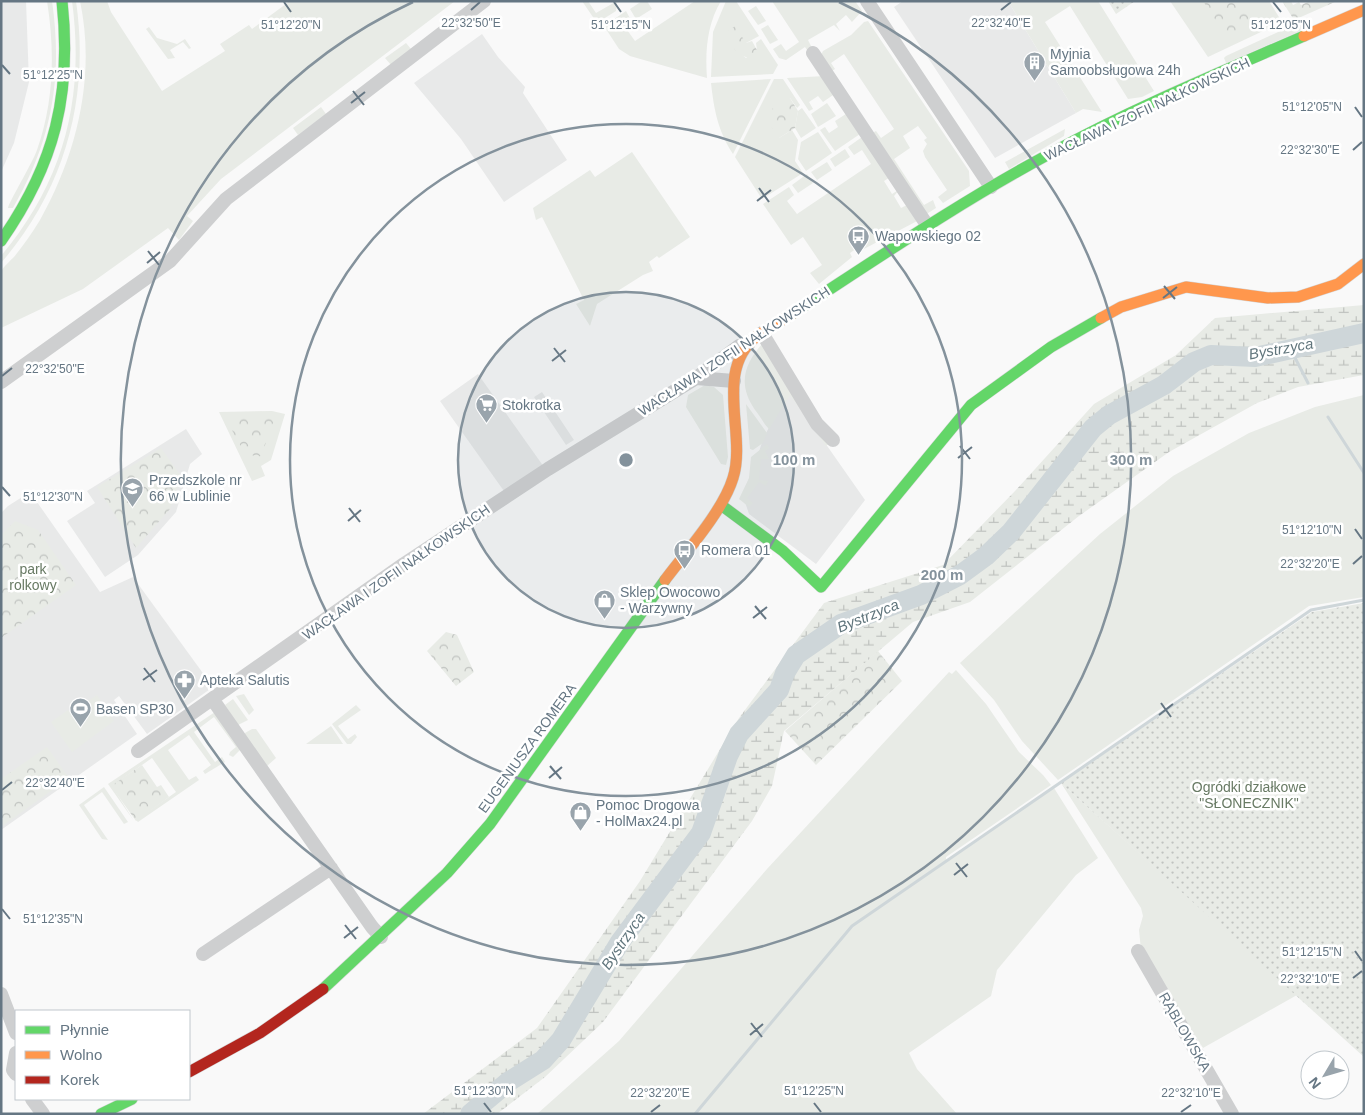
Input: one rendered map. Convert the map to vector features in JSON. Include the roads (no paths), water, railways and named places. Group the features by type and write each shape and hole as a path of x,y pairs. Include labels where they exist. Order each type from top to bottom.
{"street":[{"path":"1,241 28,204 44,172 55,139 63,103 67,65 67,42 62,1"},
{"path":"1,382 170,261 226,199 484,1"},
{"path":"869,2 991,186"},
{"name":"WACŁAWA I ZOFII NAŁKOWSKICH","path":"138,751 404,564 548,469 696,378 740,346 748,345 762,333 927,225 991,186 1054,151 1117,120 1364,10"},
{"path":"813,53 927,225"},
{"path":"721,505 783,551 821,587 971,405 1051,347 1121,308 1186,287 1198,287 1268,298 1298,297 1338,284 1364,264"},
{"path":"762,333 817,424 833,440"},
{"name":"EUGENIUSZA ROMERA","path":"190,1071 240,1045 338,978 452,868 490,824 721,505 731,485 736,464 734,381 737,365 748,345"},
{"path":"696,378 734,381"},
{"path":"213,700 372,927 382,937"},
{"path":"203,954 331,868"},
{"name":"RĄBLOWSKA","path":"1138,951 1232,1114"},
{"path":"1,994 15,1029"},
{"path":"33,1100 43,1114"},
{"path":"101,1114 130,1100"}],"waterway":[{"name":"Bystrzyca","path":"470,1114 508,1082 543,1060 561,1040 620,942 701,833 728,756 739,734 779,690 785,673 796,655 841,624 921,595 960,575 986,556 1011,532 1093,428 1109,415 1164,385 1194,362 1211,355 1255,357 1364,333"},
{"path":"1290,348 1308,383"},
{"path":"1328,417 1364,473"},
{"path":"695,1114 852,926 1311,610 1364,600"}],"place":[{"name":"Myjnia Samoobsługowa 24h","path":"1034,81"},
{"name":"Wapowskiego 02","path":"859,255"},
{"name":"Stokrotka","path":"486,424"},
{"name":"Przedszkole nr 66 w Lublinie","path":"133,507"},
{"name":"Romera 01","path":"685,569"},
{"name":"Sklep Owocowo - Warzywny","path":"604,619"},
{"name":"Apteka Salutis","path":"184,699"},
{"name":"Basen SP30","path":"80,728"},
{"name":"Pomoc Drogowa - HolMax24.pl","path":"580,832"}],"park label":[{"name":"park rolkowy","path":"33,578"},
{"name":"Ogródki działkowe \"SŁONECZNIK\"","path":"1249,796"}]}
